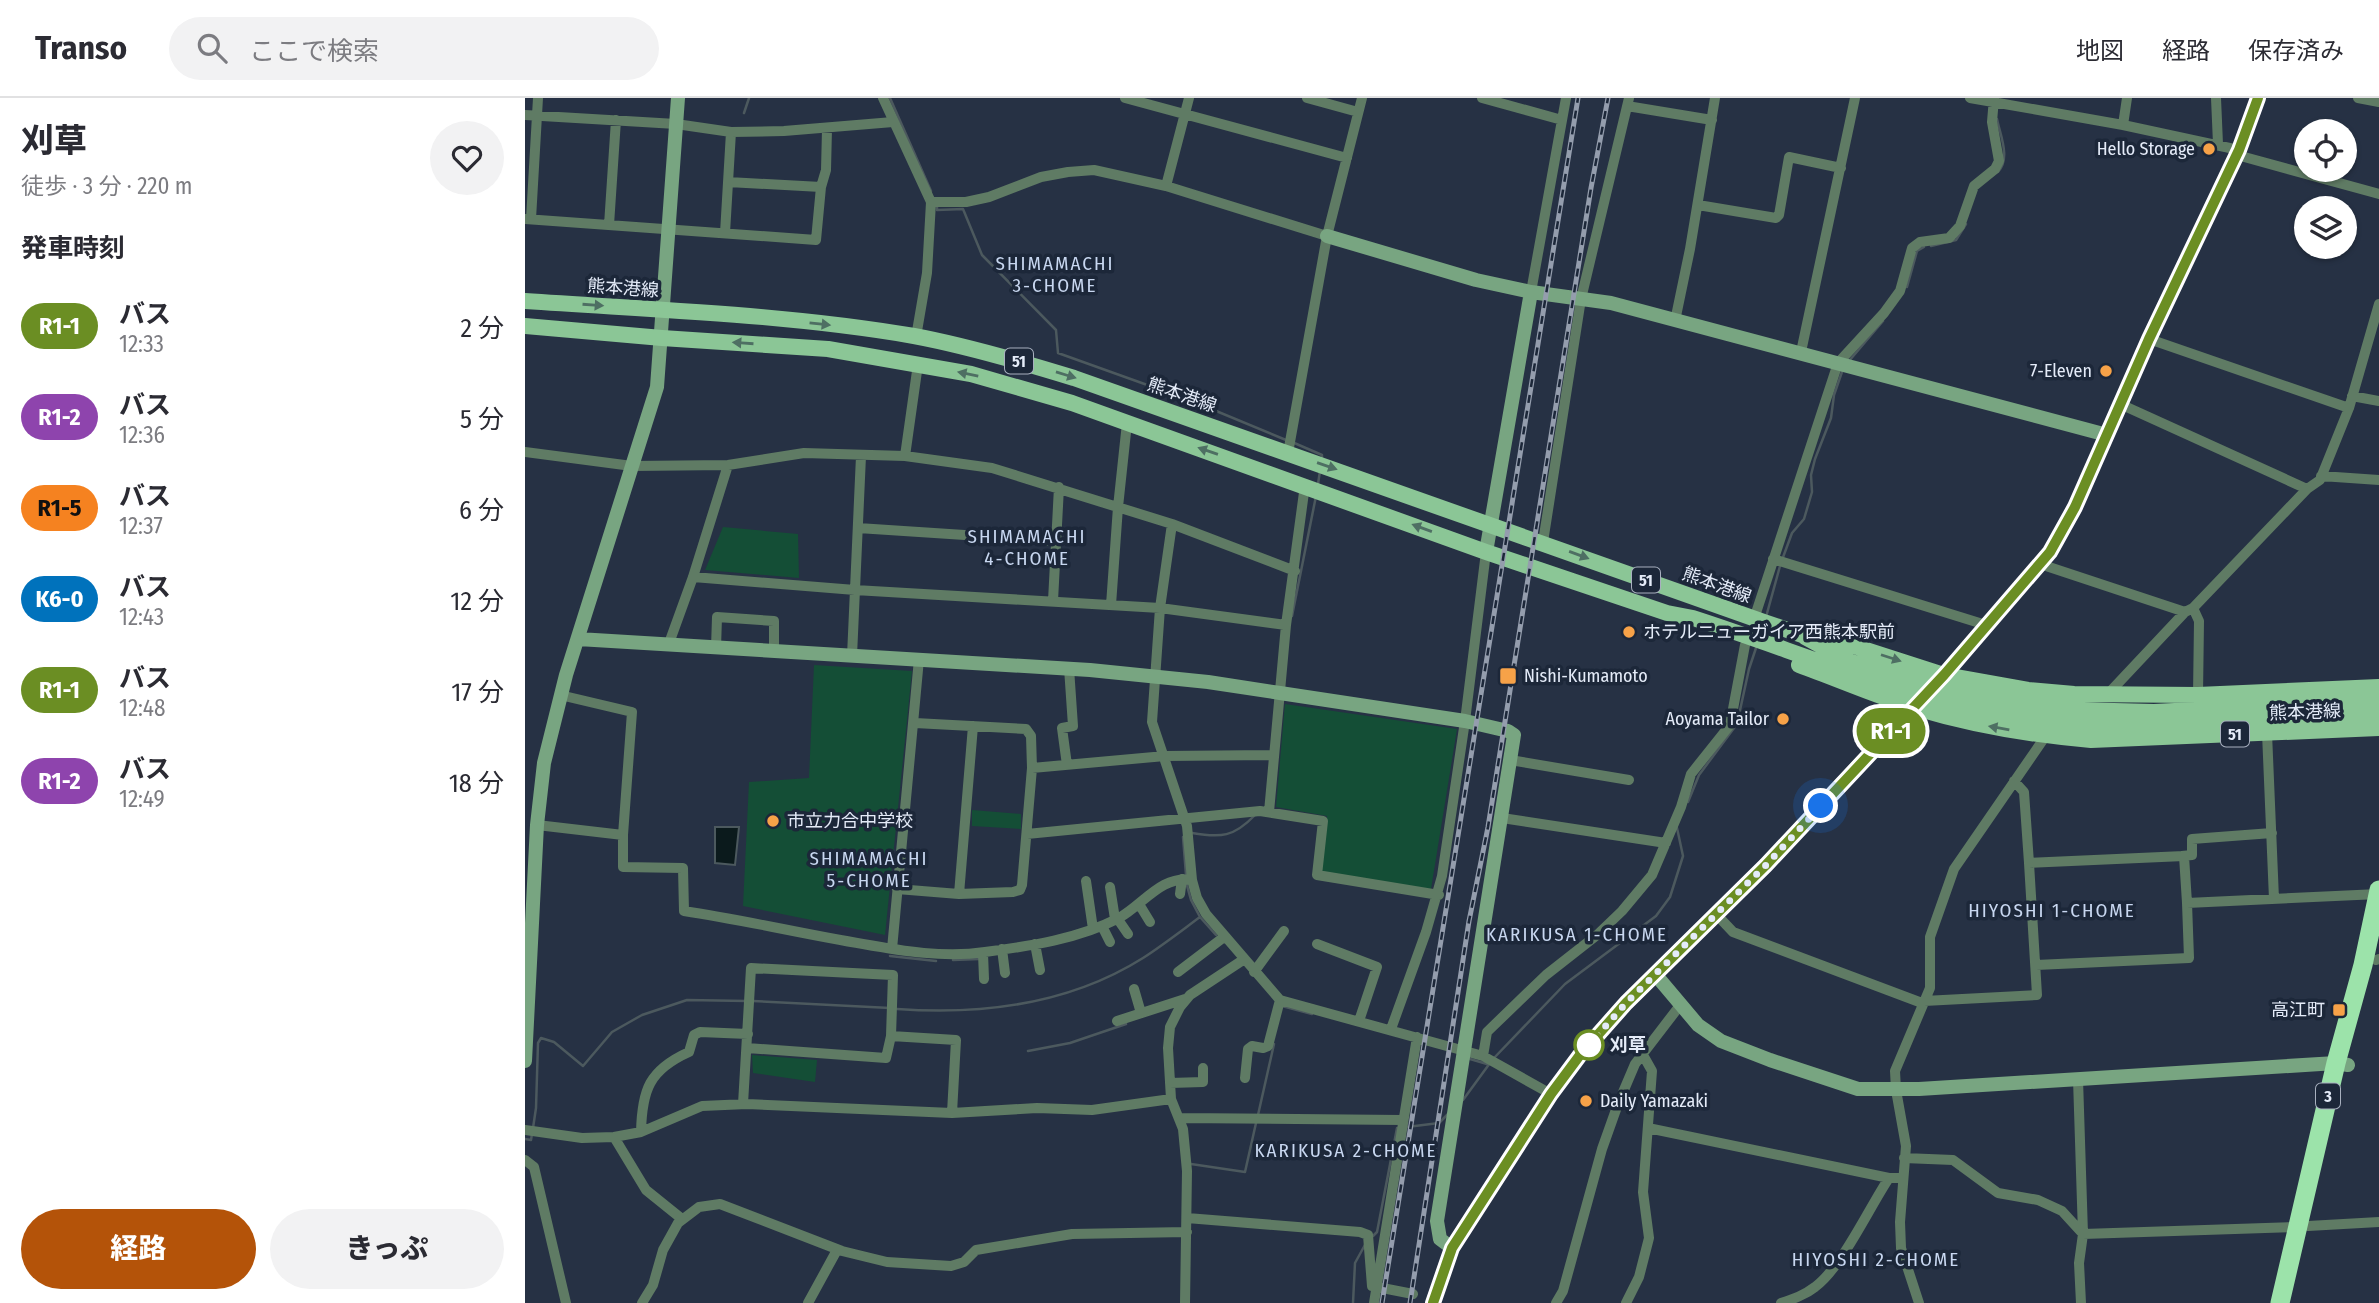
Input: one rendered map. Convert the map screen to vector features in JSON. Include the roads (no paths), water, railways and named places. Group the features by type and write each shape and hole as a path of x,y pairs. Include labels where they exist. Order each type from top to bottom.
{"highway":[{"name":"3","path":"2280,1303 2303,1226 2379,893"},
{"name":"3","path":"2342,1064 2378,955"},
{"name":"3","path":"2291,1303 2303,1226"}],"main road":[{"name":"熊本港線","path":"525,301 814,323 916,337 1074,377 1754,619 1802,635 1819,636 1928,691 1975,724 2045,737 2091,740 2379,728"},
{"name":"熊本港線","path":"525,326 828,349 971,374 1127,423 1486,552 1667,613 1693,618 1928,691 2028,690 2106,695 2198,695 2379,687"},
{"name":"熊本港線","path":"1667,613 1688,625 1745,645 1928,691 2083,711 2215,716 2379,714"},
{"name":"熊本港線","path":"2215,716 2379,701"}],"street":[{"path":"538,98 531,115 528,219 817,240 821,187 827,170 827,128"},
{"path":"525,1061 529,893 544,763 560,695 657,387 678,98"},
{"path":"883,98 930,202 927,272 916,337"},
{"path":"1125,98 1149,101 1185,114 1347,158"},
{"path":"1166,186 1189,98"},
{"path":"1307,98 1357,113"},
{"path":"1288,453 1327,236 1361,98"},
{"path":"1482,98 1562,120"},
{"path":"1391,1029 1439,895 1465,721 1486,552 1566,98"},
{"path":"1675,321 1716,98"},
{"path":"1801,352 1855,98"},
{"path":"1971,98 2218,144 2379,194"},
{"path":"2123,125 2127,98"},
{"path":"2216,98 2218,144"},
{"path":"1433,1303 1452,1248 1551,1094 1626,1003 1766,865 1928,691 2050,552 2075,507 2149,339 2238,152 2258,98"},
{"path":"2358,98 2379,102"},
{"path":"1754,619 1838,363 1877,322 1900,291 1912,248 1920,242 1949,238 1960,226 1974,186 1995,169 1999,161 1992,122 1993,100"},
{"path":"1543,542 1581,299 1628,102 1712,121"},
{"path":"531,115 676,124 731,132 893,122"},
{"path":"609,225 615,120"},
{"path":"725,233 731,132"},
{"path":"1698,205 1776,218 1779,215 1789,157 1841,169"},
{"path":"930,202 966,202 989,197 1041,177 1094,170 1166,186 1476,280 1531,292 1611,303 2107,435"},
{"path":"728,182 821,187"},
{"path":"2106,695 2307,489 2320,480 2349,408 2379,304"},
{"path":"2149,339 2349,408"},
{"path":"905,456 918,365"},
{"path":"2352,396 2379,401"},
{"path":"2120,404 2307,489"},
{"path":"1111,605 1127,423"},
{"path":"525,452 632,466 728,465 804,453 905,456 992,468 1172,524 1295,571"},
{"path":"852,656 861,456"},
{"path":"668,646 728,465"},
{"path":"2321,476 2379,480"},
{"path":"1269,812 1286,625 1305,485"},
{"path":"1053,601 1059,487"},
{"path":"1172,524 1160,608 1151,722 1184,817 1187,880 1201,906 1243,960 1280,1000 1483,1056 1551,1094"},
{"path":"857,528 1056,541"},
{"path":"1773,559 1986,625"},
{"path":"2040,565 2189,610 2199,621 2198,695"},
{"path":"693,577 855,590 1160,608 1286,625"},
{"path":"716,648 717,617 774,621 774,651"},
{"path":"577,639 1069,668 1154,676 1465,721 1508,731 1514,735 1437,1221 1440,1239 1452,1248"},
{"path":"1483,1056 1487,1032 1546,975 1597,935 1622,911 1652,875 1681,807 1691,774 1730,724 1745,645"},
{"path":"892,949 919,659"},
{"path":"1067,765 1062,728 1073,726 1069,668"},
{"path":"560,695 632,712 623,867 683,868 684,911 917,953 983,953 1035,944 1097,928 1139,904 1165,883 1187,880"},
{"path":"897,889 958,894 1020,890 1027,834 1033,768 1031,736 1026,729 915,723"},
{"path":"958,894 973,726"},
{"path":"2267,733 2274,899"},
{"path":"1919,1303 1901,1248 1902,1178 1906,1146 1895,1071 1930,988 1930,937 1954,869 2045,737"},
{"path":"1033,768 1165,756 1274,755"},
{"path":"1510,760 1629,780"},
{"path":"1716,914 1733,932 1923,1002 2037,995 2024,792 2014,780"},
{"path":"1027,834 1184,817 1269,812 1323,821 1317,875 1439,895"},
{"path":"1502,818 1666,843"},
{"path":"537,825 623,835"},
{"path":"2029,863 2192,855 2192,839 2272,833"},
{"path":"2036,965 2189,958 2182,856"},
{"path":"1180,894 1187,880"},
{"path":"1086,881 1097,928 1110,942"},
{"path":"1110,887 1116,919 1128,934"},
{"path":"2187,903 2379,893"},
{"path":"1139,904 1150,922"},
{"path":"1254,972 1284,931"},
{"path":"1178,972 1224,937"},
{"path":"1035,944 1040,970"},
{"path":"1317,944 1377,967 1359,1021"},
{"path":"1002,950 1005,973"},
{"path":"983,953 984,979"},
{"path":"1117,1021 1185,999 1243,960"},
{"path":"743,1104 751,968 893,975 891,1036 886,1058 747,1048"},
{"path":"1655,974 1698,1025 1721,1041 1858,1089 1896,1090 2342,1064"},
{"path":"1134,989 1141,1013"},
{"path":"1185,999 1170,1027 1168,1048 1171,1099 1183,1129 1187,1171 1185,1303"},
{"path":"1245,1078 1248,1048 1268,1046 1280,1000"},
{"path":"1556,1303 1563,1291 1602,1149 1618,1104 1635,1064 1681,1004"},
{"path":"641,1132 646,1090 658,1071 669,1061 689,1052 694,1035 700,1032 748,1034"},
{"path":"891,1036 956,1040 952,1113"},
{"path":"1374,1303 1417,1037"},
{"path":"1626,1303 1639,1277 1649,1238 1643,1192 1652,1071 1643,1055"},
{"path":"1170,1083 1203,1082 1203,1068"},
{"path":"2078,1079 2083,1234 2079,1263 2081,1303"},
{"path":"525,1130 582,1138 614,1137 641,1132 700,1106 743,1104 952,1113 1037,1108 1091,1110 1171,1099"},
{"path":"1179,1118 1402,1120"},
{"path":"1647,1128 1889,1178 1902,1178"},
{"path":"614,1137 646,1191 682,1219"},
{"path":"1905,1158 1953,1160 1998,1193 2038,1200 2062,1211 2083,1234 2379,1222"},
{"path":"525,1160 534,1167 566,1303"},
{"path":"1780,1303 1801,1296 1818,1286 1835,1268 1889,1178"},
{"path":"642,1303 653,1285 663,1250 682,1219 699,1207 720,1204 837,1250 887,1262 951,1266 964,1262 977,1250 988,1247 1072,1234 1187,1232"},
{"path":"1187,1218 1360,1232 1367,1235 1372,1286 1413,1294"},
{"path":"808,1303 837,1250"}],"waterway":[{"path":"744,113 749,98"},
{"path":"890,98 931,191"},
{"path":"1997,119 2004,153 2004,160 1998,172"},
{"path":"937,207 937,210 963,209 982,255 1056,330 1058,353 1192,401 1286,440"},
{"path":"1931,246 1956,240 1966,224"},
{"path":"1907,287 1917,251 1924,247"},
{"path":"1849,361 1883,321"},
{"path":"1782,560 1792,533 1804,519 1812,492 1811,475 1815,459 1831,418 1834,395 1843,369"},
{"path":"1292,442 1322,455 1322,458"},
{"path":"1318,484 1320,471"},
{"path":"1292,616 1316,496"},
{"path":"1766,617 1780,566"},
{"path":"1688,802 1699,775 1737,724 1757,645"},
{"path":"1192,833 1227,834 1240,828 1255,815"},
{"path":"1494,1058 1565,984 1656,916 1670,897 1683,856 1677,828"},
{"path":"1183,837 1186,875"},
{"path":"897,1009 993,1008 1055,996 1115,974 1143,958 1200,917 1186,882"},
{"path":"1200,917 1216,935"},
{"path":"890,956 936,961"},
{"path":"953,960 979,959"},
{"path":"533,1128 538,1043 541,1038 554,1042 583,1066 612,1032 642,1015 687,1000 747,1001"},
{"path":"753,1001 890,1008"},
{"path":"1282,1006 1312,1014"},
{"path":"1028,1051 1070,1043 1126,1024"},
{"path":"1258,1115 1274,1044"},
{"path":"1470,1059 1487,1064"},
{"path":"1463,1100 1490,1063"},
{"path":"1407,1127 1439,1123 1449,1113"},
{"path":"1191,1164 1245,1172 1256,1123"},
{"path":"1373,1236 1377,1232 1397,1128"},
{"path":"525,1139 531,1140 532,1134"},
{"path":"1353,1303 1355,1263 1366,1243"}],"railway":[{"path":"1382,1303 1578,98"},
{"path":"1410,1303 1469,921 1488,827 1591,188 1608,98"}],"place":[{"name":"Hello Storage","path":"2209,149"},
{"name":"7-Eleven","path":"2106,371"},
{"name":"ホテルニューガイア西熊本駅前","path":"1629,632"},
{"name":"Nishi-Kumamoto","path":"1508,676"},
{"name":"Aoyama Tailor","path":"1783,719"},
{"name":"市立力合中学校","path":"773,821"},
{"name":"高江町","path":"2339,1010"},
{"name":"刈草","path":"1589,1045"},
{"name":"Daily Yamazaki","path":"1586,1101"}],"district":[{"name":"SHIMAMACHI 3-CHOME","path":"1055,274"},
{"name":"SHIMAMACHI 4-CHOME","path":"1027,547"},
{"name":"SHIMAMACHI 5-CHOME","path":"869,869"},
{"name":"HIYOSHI 1-CHOME","path":"2052,910"},
{"name":"KARIKUSA 1-CHOME","path":"1577,934"},
{"name":"KARIKUSA 2-CHOME","path":"1346,1150"},
{"name":"HIYOSHI 2-CHOME","path":"1876,1259"}]}
